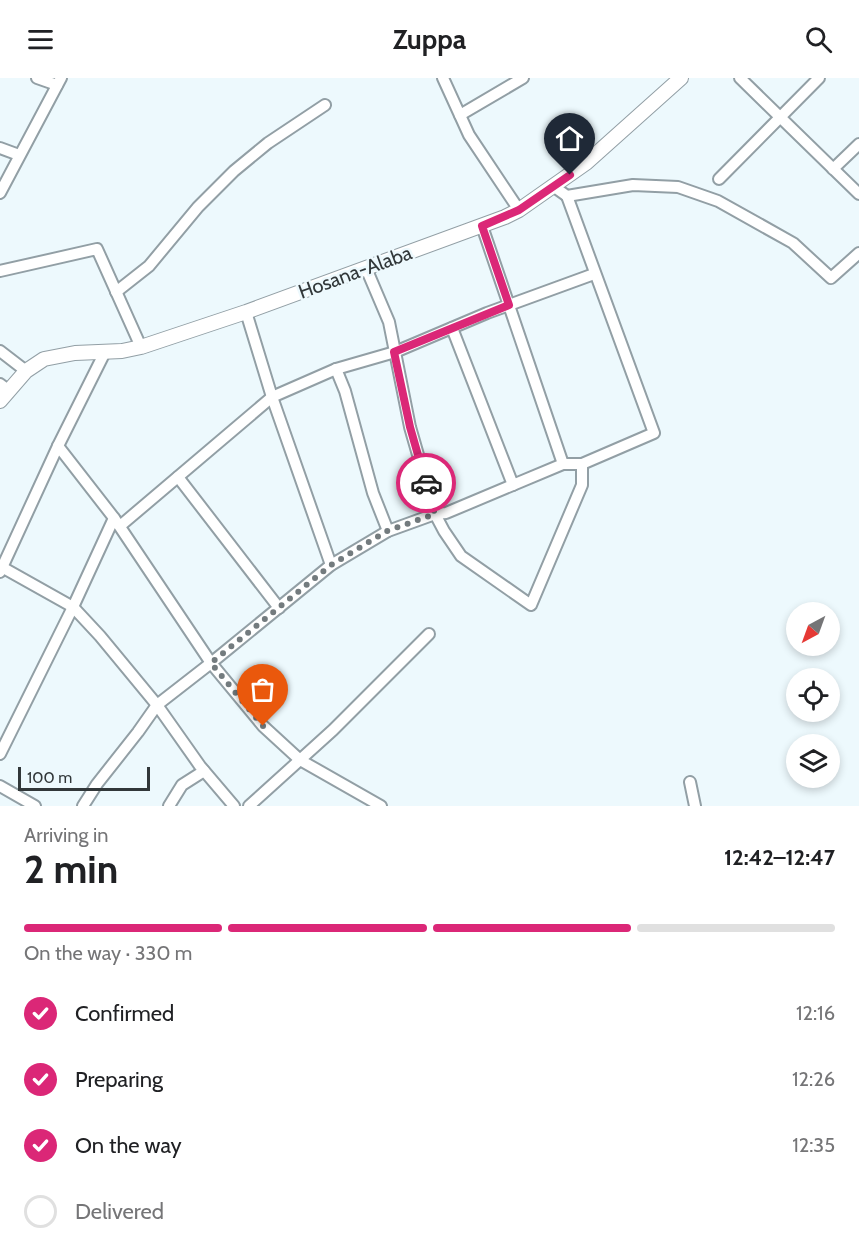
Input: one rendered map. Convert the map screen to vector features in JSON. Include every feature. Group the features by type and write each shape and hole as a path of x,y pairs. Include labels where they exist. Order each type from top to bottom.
{"main road":[{"name":"Hosana-Alaba","path":"3,391 44,359 75,353 141,347 246,312 482,226 519,210 586,163 681,78"}],"street":[{"path":"0,193 59,82 37,78"},
{"path":"443,78 469,135 519,210"},
{"path":"460,115 523,78"},
{"path":"740,78 859,194"},
{"path":"719,179 819,78"},
{"path":"116,292 149,266 198,207 234,171 268,143 325,105"},
{"path":"833,169 859,144"},
{"path":"0,148 19,155"},
{"path":"567,196 633,185 678,187 718,201 793,243 831,278 859,254"},
{"path":"83,806 156,705 331,565 387,531 435,514 446,513 563,464 582,464 654,433 567,196 553,186"},
{"path":"482,226 563,464"},
{"path":"0,271 97,249 141,347"},
{"path":"366,268 389,322 410,427 435,514 460,556 531,604 582,485 582,464"},
{"path":"0,754 117,522 178,477 272,397 336,369 394,352 509,305 594,274"},
{"path":"246,312 272,397 331,565"},
{"path":"452,328 513,485"},
{"path":"0,351 26,371"},
{"path":"105,352 1,568 73,607 100,636 156,705 204,771 234,806"},
{"path":"336,369 348,400 373,493 387,531"},
{"path":"58,446 117,522 211,663 263,726 300,760 381,806"},
{"path":"178,477 279,608"},
{"path":"249,806 333,730 429,634"},
{"path":"169,806 182,785 204,771"},
{"path":"690,782 695,806"},
{"path":"0,786 35,806"}],"way so far":[{"path":"263,726 211,663 331,565 387,531 435,514 426,483"}],"route":[{"path":"426,483 410,427 394,352 509,305 482,226 519,210 570,175"}]}
